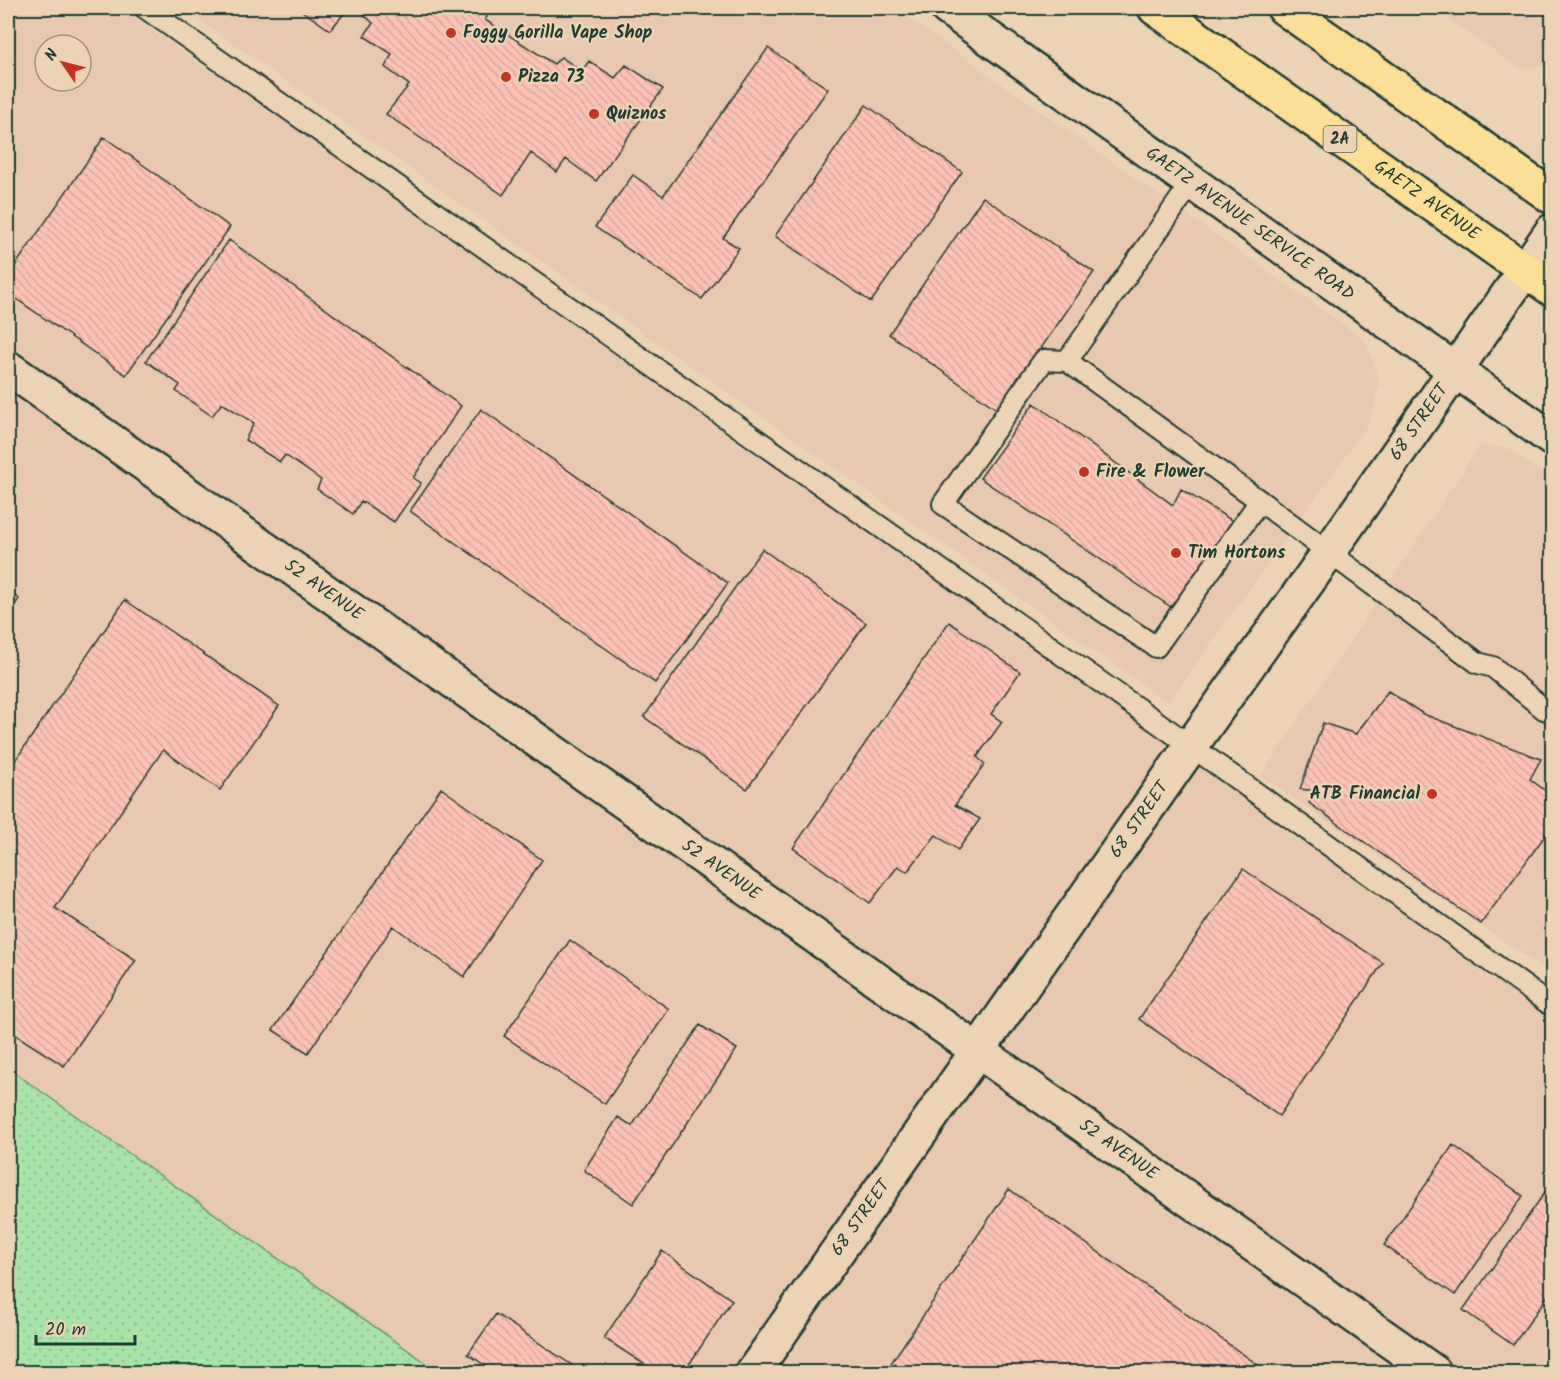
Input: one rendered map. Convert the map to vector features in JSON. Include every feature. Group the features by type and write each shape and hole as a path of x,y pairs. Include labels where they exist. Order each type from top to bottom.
{"main road":[{"name":"GAETZ AVENUE","path":"1155,8 1552,289"},
{"path":"1284,8 1552,197"}],"street":[{"name":"GAETZ AVENUE SERVICE ROAD","path":"947,8 1552,439"},
{"name":"68 STREET","path":"753,1372 1552,231"},
{"name":"52 AVENUE","path":"8,368 1434,1372"}],"lane":[{"path":"145,8 1191,746 1552,1006"},
{"path":"1066,361 1192,182"},
{"path":"1260,501 1156,647 943,504 1044,360 1066,361 1260,501 1479,663 1493,667 1544,709 1552,712"}],"shaded area":[{"path":"8,8 119,8 1191,746 1552,1006 1552,1372 439,1372 8,1068"},
{"path":"183,8 894,8 1365,340 1380,383 1369,423 1168,703"},
{"path":"1431,8 1552,8 1552,65 1519,68"},
{"path":"1480,445 1508,448 1552,480 1552,974 1261,776"}],"green space":[{"path":"8,1068 439,1372 8,1372"}],"building":[{"path":"298,8 349,8 330,30"},
{"path":"356,8 481,8 489,13 485,20 554,64 561,57 582,71 589,61 615,78 626,65 663,89 596,181 566,159 557,172 531,153 503,195 386,114 409,85 385,67 392,54 364,36 373,23"},
{"path":"768,48 828,89 723,238 739,248 702,299 595,227 633,175 663,196"},
{"path":"866,105 962,172 871,302 775,236"},
{"path":"104,137 230,227 126,375 8,293 8,276"},
{"path":"983,197 1094,272 998,410 889,334"},
{"path":"229,240 461,406 413,478 421,483 394,522 361,501 353,514 317,489 321,480 285,455 280,462 245,440 254,423 222,403 212,416 176,391 180,385 146,361"},
{"path":"1034,403 1173,505 1181,489 1236,523 1174,609 980,478"},
{"path":"481,409 728,583 655,683 410,511"},
{"path":"762,549 866,623 747,789 644,717"},
{"path":"8,591 19,599 8,615"},
{"path":"125,600 279,706 220,790 163,750 55,908 136,960 64,1066 8,1030 8,771"},
{"path":"949,622 1020,672 991,714 1002,722 977,757 985,764 955,805 980,819 958,850 936,835 907,872 898,866 870,903 793,848"},
{"path":"1388,691 1423,714 1541,759 1530,779 1552,796 1552,826 1481,924 1309,803 1318,791 1300,789 1323,723 1356,734"},
{"path":"441,788 542,860 464,977 393,926 308,1053 273,1030"},
{"path":"1243,869 1383,963 1279,1116 1139,1019"},
{"path":"570,940 669,1009 605,1104 504,1036"},
{"path":"700,1025 737,1049 633,1204 584,1170 618,1117 632,1126"},
{"path":"1453,1145 1523,1196 1455,1295 1384,1245"},
{"path":"1552,1182 1552,1290 1513,1345 1463,1310"},
{"path":"1009,1189 1268,1372 885,1372"},
{"path":"662,1251 732,1300 684,1372 656,1372 604,1338"},
{"path":"496,1314 582,1372 495,1372 468,1354"}],"place":[{"name":"Foggy Gorilla Vape Shop","path":"451,33"},
{"name":"Pizza 73","path":"506,77"},
{"name":"Quiznos","path":"594,114"},
{"name":"Fire & Flower","path":"1084,472"},
{"name":"Tim Hortons","path":"1176,553"},
{"name":"ATB Financial","path":"1432,794"}]}
